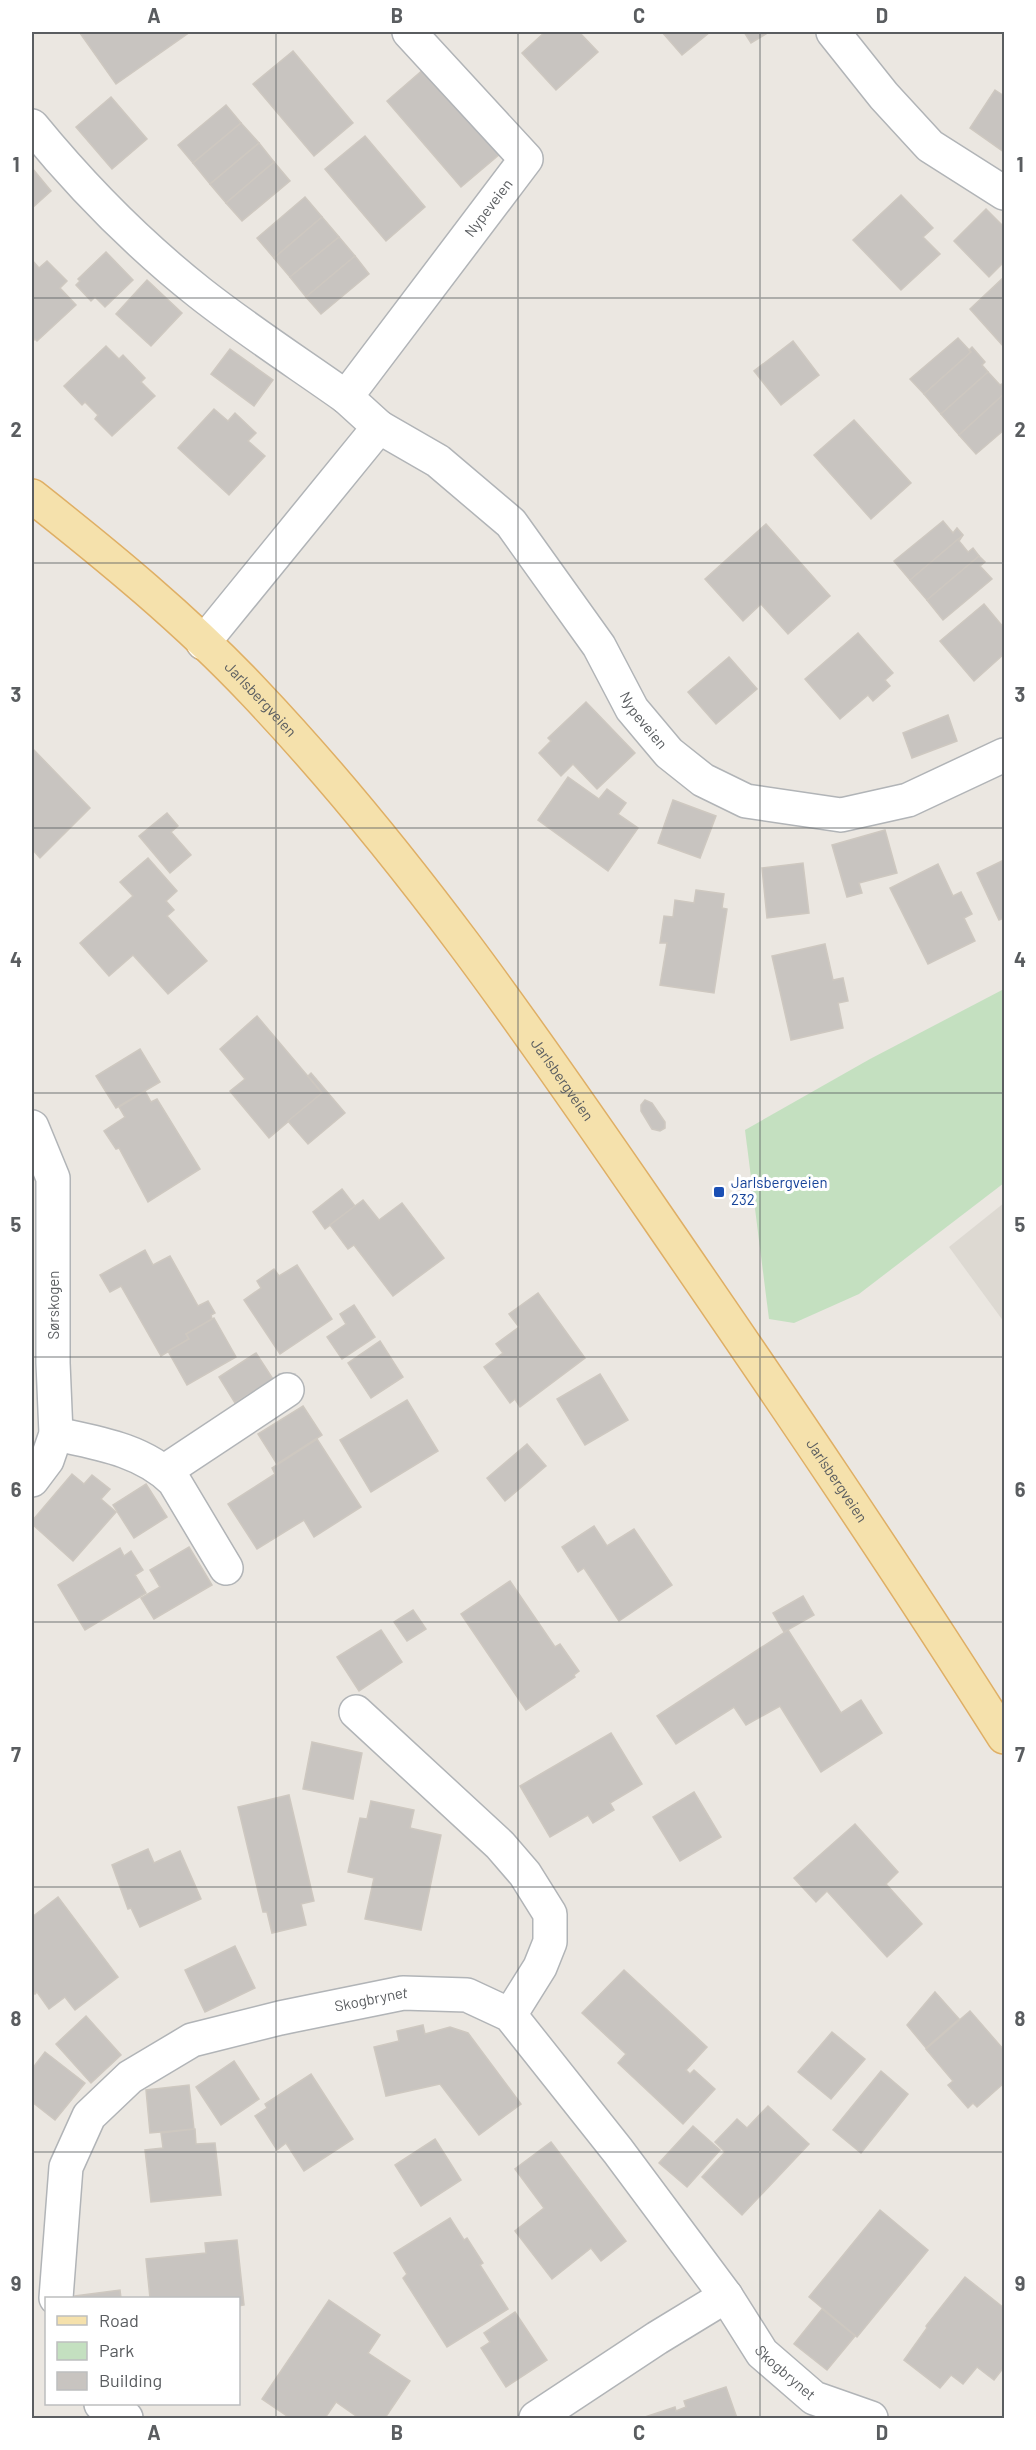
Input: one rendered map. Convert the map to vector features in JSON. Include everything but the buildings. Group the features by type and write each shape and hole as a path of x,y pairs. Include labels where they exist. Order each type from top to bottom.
{"main road":[{"name":"Jarlsbergveien","path":"32,496 137,583 250,688 412,873 554,1068 766,1374 892,1562 1005,1737"}],"street":[{"name":"Nypeveien","path":"346,397 526,159 409,32"},
{"path":"832,32 884,96 930,146 1005,193"},
{"name":"Nypeveien","path":"32,126 72,175 136,238 201,293 346,397 379,427 438,461 511,523 599,646 632,709 669,753 703,780 746,801 841,815 908,800 1005,755"},
{"path":"202,643 379,427"},
{"name":"Sørskogen","path":"32,1127 53,1178 53,1363 56,1434 47,1460 32,1480"},
{"path":"165,1471 287,1390"},
{"path":"56,1434 107,1446 149,1460 165,1471 174,1480 226,1568"},
{"path":"356,1712 500,1845 525,1874 550,1914 550,1942 540,1967 510,2015"},
{"name":"Skogbrynet","path":"57,2297 66,2167 89,2116 130,2077 192,2040 280,2018 403,1993 467,1995 510,2015 618,2151 726,2296 762,2353 813,2398 871,2418"},
{"path":"536,2418 657,2338 726,2296"},
{"path":"104,2405 126,2418"}],"shaded area":[{"path":"1004,1203 1004,1322 949,1247"}],"green space":[{"path":"1004,989 1004,1183 859,1294 794,1323 769,1319 745,1130 870,1059"}],"place":[{"name":"Jarlsbergveien 232","path":"719,1192"}]}
